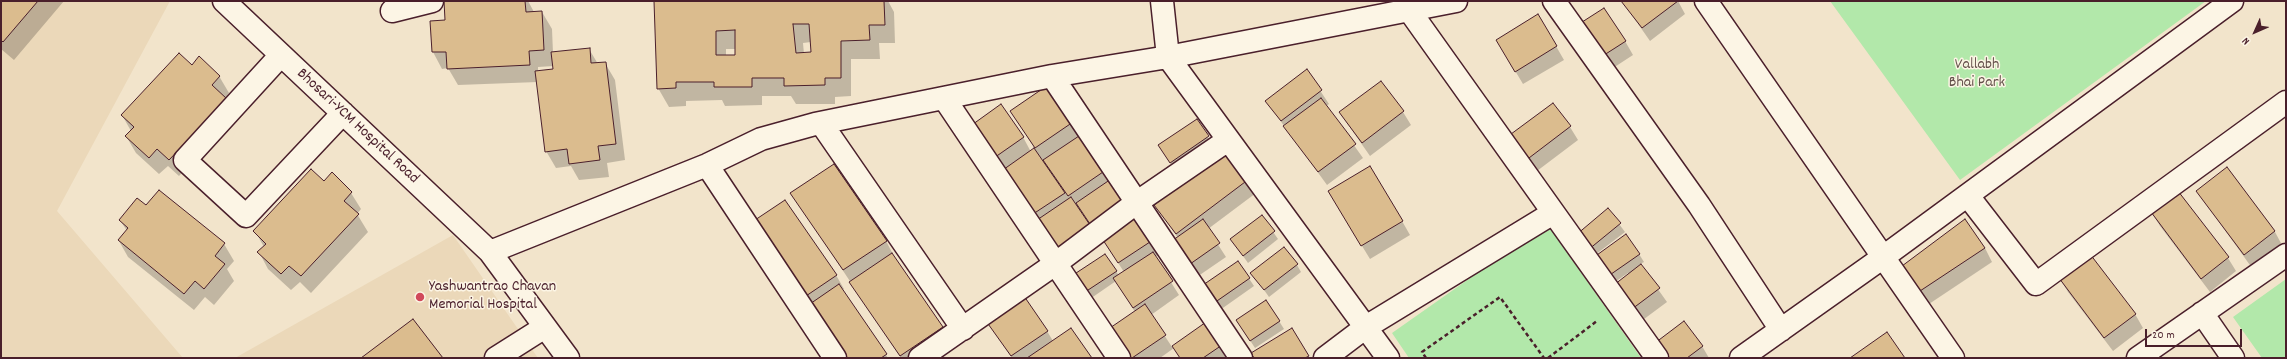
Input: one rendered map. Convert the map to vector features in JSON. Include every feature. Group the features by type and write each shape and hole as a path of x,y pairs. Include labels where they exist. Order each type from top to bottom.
{"street":[{"name":"Bhosari-YCM Hospital Road","path":"224,1 490,252 568,358"},
{"path":"392,11 432,1"},
{"path":"1162,1 1168,57 1388,358"},
{"path":"490,252 707,165 761,139 821,123 1052,76 1168,57 1456,1"},
{"path":"1554,1 1699,205 1781,330"},
{"path":"1706,1 1882,258 1953,358"},
{"path":"1741,358 1968,196 2232,1"},
{"path":"1409,10 1657,358"},
{"path":"281,55 184,160 246,216 343,113"},
{"path":"1052,76 1241,358"},
{"path":"944,98 1119,358"},
{"path":"1968,196 2036,284 2286,102"},
{"path":"821,123 963,329"},
{"path":"920,358 1055,264 1136,202 1228,140"},
{"path":"707,165 835,358"},
{"path":"1325,358 1366,327 1553,212"},
{"path":"2138,358 2286,254"},
{"path":"2202,313 2233,358"},
{"path":"496,358 545,327"}],"path":[{"path":"1426,358 1422,352 1500,297 1544,358"},
{"path":"1548,358 1619,305"}],"shaded area":[{"path":"1,1 170,1 57,211 183,358 1,358"},
{"name":"Yashwantrao Chavan Memorial Hospital","path":"453,235 538,358 235,358"}],"green space":[{"name":"Vallabh Bhai Park","path":"1830,1 2206,1 1960,180"},
{"path":"1547,224 1641,358 1409,358 1392,333"},
{"path":"2286,279 2286,358 2262,358 2233,317"}],"building":[{"path":"1,1 38,1 3,42 1,40"},
{"path":"444,1 525,1 526,12 542,11 544,50 529,51 530,65 447,69 446,52 432,52 430,21 445,20"},
{"path":"654,1 884,1 885,25 869,25 870,40 841,41 841,78 825,78 825,85 784,86 784,78 752,78 752,87 714,87 714,82 676,82 676,88 657,89","holes":["793,24 809,24 811,52 796,53","735,30 735,55 716,55 716,31"]},
{"path":"1621,1 1678,1 1642,28"},
{"path":"1604,8 1626,41 1601,57 1579,24"},
{"path":"1538,14 1557,46 1515,72 1496,40"},
{"path":"590,48 591,63 606,62 616,144 598,146 600,160 569,164 567,149 545,152 535,71 553,69 551,52"},
{"path":"179,53 192,65 199,56 220,76 212,85 227,99 169,160 157,149 149,158 125,136 134,127 121,115"},
{"path":"1307,69 1322,90 1281,121 1265,101"},
{"path":"1381,81 1404,111 1362,143 1339,112"},
{"path":"1051,83 1076,120 1035,148 1010,111"},
{"path":"1321,98 1356,144 1318,172 1283,126"},
{"path":"1553,103 1571,126 1525,161 1507,137"},
{"path":"1001,104 1024,137 991,160 969,127"},
{"path":"1197,119 1209,136 1170,163 1158,145"},
{"path":"1079,136 1103,172 1068,196 1043,160"},
{"path":"1034,148 1065,193 1030,216 1000,172"},
{"path":"1227,150 1249,179 1176,234 1154,205"},
{"path":"834,164 887,241 843,270 790,193"},
{"path":"1370,166 1403,221 1361,246 1328,191"},
{"path":"2227,167 2275,231 2244,255 2196,191"},
{"path":"311,169 324,181 332,172 352,192 344,201 359,214 301,276 289,266 281,274 257,252 266,244 253,231"},
{"path":"1114,177 1128,198 1090,224 1076,203"},
{"path":"159,190 225,243 215,256 225,264 204,289 195,281 184,294 118,240 128,228 119,220 137,198 146,205"},
{"path":"2178,191 2229,257 2201,279 2151,212"},
{"path":"1071,197 1092,228 1055,253 1034,222"},
{"path":"785,200 837,275 803,298 752,222"},
{"path":"1608,208 1621,223 1588,250 1576,235"},
{"path":"1140,215 1156,238 1118,263 1103,240"},
{"path":"1262,215 1275,231 1243,256 1230,239"},
{"path":"1203,219 1220,243 1183,269 1166,245"},
{"path":"1965,219 1985,248 1920,291 1902,266"},
{"path":"1626,234 1640,254 1604,279 1590,260"},
{"path":"1284,247 1298,264 1264,290 1250,273"},
{"path":"1153,252 1173,281 1133,308 1113,278"},
{"path":"892,253 943,327 900,356 849,282"},
{"path":"1105,254 1117,271 1082,294 1070,277"},
{"path":"2090,254 2136,314 2104,338 2059,278"},
{"path":"1238,261 1250,278 1214,303 1203,285"},
{"path":"1641,264 1660,288 1628,312 1610,288"},
{"path":"839,284 887,354 881,358 842,358 807,306"},
{"path":"1024,296 1048,331 1011,356 986,321"},
{"path":"1266,300 1280,321 1250,341 1236,320"},
{"path":"1145,304 1166,335 1132,358 1126,358 1107,330"},
{"path":"413,319 443,358 361,358"},
{"path":"1209,320 1225,343 1203,358 1180,358 1172,346"},
{"path":"1684,321 1703,346 1687,358 1660,358 1651,346"},
{"path":"1071,328 1092,358 1027,358"},
{"path":"1292,328 1309,356 1305,358 1254,358 1251,353"},
{"path":"1887,332 1905,358 1850,358"}],"place":[{"name":"Yashwantrao Chavan Memorial Hospital","path":"420,297"}]}
